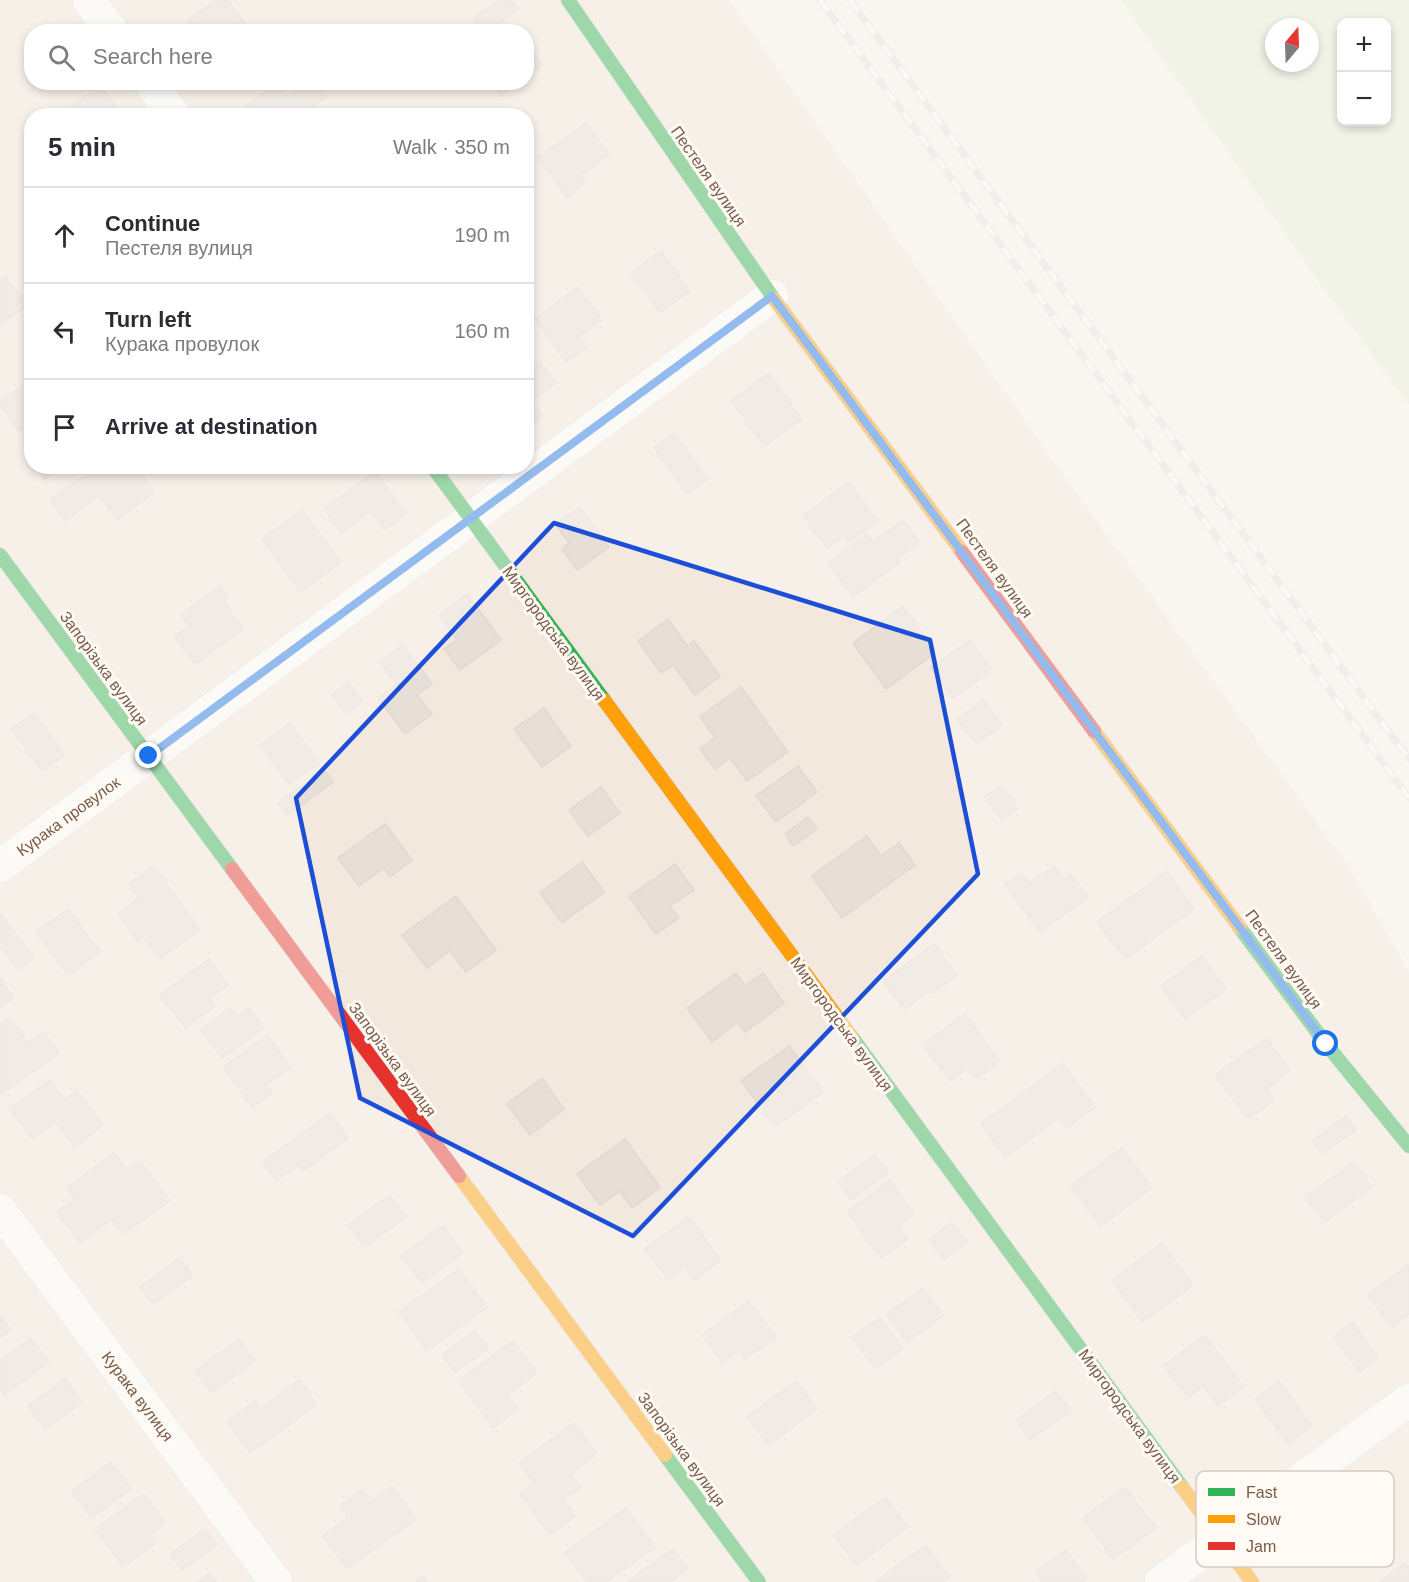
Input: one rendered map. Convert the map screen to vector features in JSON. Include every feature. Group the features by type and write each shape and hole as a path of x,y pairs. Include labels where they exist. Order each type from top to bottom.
{"street":[{"path":"89,0 106,24"},
{"name":"Пестеля вулиця","path":"568,0 772,296 1326,1044 1409,1146"},
{"path":"156,90 168,108"},
{"name":"Курака провулок","path":"534,472 772,296"},
{"name":"Миргородська вулиця","path":"438,474 1196,1505"},
{"name":"Курака провулок","path":"0,866 532,474"},
{"name":"Запорізька вулиця","path":"0,555 759,1582"},
{"name":"Курака вулиця","path":"0,1210 276,1582"},
{"path":"1312,1471 1409,1400"},
{"path":"1161,1582 1196,1556"},
{"name":"Миргородська вулиця","path":"1241,1567 1252,1582"}],"highlighted area":[{"path":"554,523 930,640 978,874 633,1236 360,1098 296,798"}],"shaded area":[{"path":"0,0 729,0 1058,468 1347,864 1409,972 1409,1582 0,1582"}],"green space":[{"path":"1121,0 1409,0 1409,405 1319,282"}],"building":[{"path":"216,0 228,0 245,24 189,24 187,21"},
{"path":"499,0 512,0 519,9 499,24 477,24 473,18"},
{"path":"534,54 542,65 534,71"},
{"path":"93,90 104,90 117,108 69,108"},
{"path":"268,90 282,90 288,97 297,90 321,90 326,97 312,108 247,108 246,106"},
{"path":"496,90 509,90 501,96"},
{"path":"586,123 609,154 580,175 585,183 567,197 538,158"},
{"path":"661,251 690,291 660,313 631,273"},
{"path":"5,276 24,301 24,307 0,325 0,280"},
{"path":"578,287 602,320 579,336 587,347 566,362 535,319"},
{"path":"541,362 556,383 534,400 534,367"},
{"path":"769,373 802,419 764,446 731,401"},
{"path":"24,385 24,429 19,432 0,402"},
{"path":"534,404 543,416 534,422"},
{"path":"674,433 708,479 687,494 654,448"},
{"path":"42,474 52,474 45,479"},
{"path":"86,474 141,474 154,492 117,520 99,495 65,521 50,500"},
{"path":"371,474 377,474 406,514 384,530 371,511 341,533 324,509"},
{"path":"849,482 877,521 848,543 844,536 827,548 803,516"},
{"path":"580,507 609,547 577,570 562,549 569,543 556,525"},
{"path":"302,510 341,562 300,592 262,539"},
{"path":"903,520 920,542 897,559 900,562 853,597 828,563 867,534 873,543"},
{"path":"220,586 228,597 223,601 243,629 195,664 174,636 189,626 181,615"},
{"path":"467,594 501,640 460,670 444,649 457,640 439,615"},
{"path":"903,606 936,652 886,689 853,643"},
{"path":"668,619 687,646 694,641 720,676 695,695 673,665 661,673 638,641"},
{"path":"970,640 992,670 953,698 931,668"},
{"path":"403,645 432,684 417,695 432,714 405,734 378,698 397,684 380,662"},
{"path":"349,682 363,702 346,714 332,695"},
{"path":"741,687 788,752 747,781 730,758 715,769 700,749 715,738 700,717"},
{"path":"984,700 1002,725 976,744 957,719"},
{"path":"544,708 571,746 542,767 514,729"},
{"path":"34,713 65,755 42,771 11,729"},
{"path":"290,723 319,763 289,784 260,745"},
{"path":"798,766 817,792 776,822 756,796"},
{"path":"324,770 333,782 287,816 278,803"},
{"path":"1001,785 1018,808 1001,820 985,797"},
{"path":"601,787 620,813 588,836 569,810"},
{"path":"808,817 817,829 793,846 785,834"},
{"path":"385,824 412,860 390,877 384,868 359,886 338,858"},
{"path":"867,836 881,856 899,843 915,865 842,918 812,876"},
{"path":"582,862 604,892 562,923 540,893"},
{"path":"675,864 694,890 670,906 679,918 656,934 629,897"},
{"path":"154,866 200,930 159,959 144,938 138,942 118,914 139,898 129,884"},
{"path":"1054,866 1064,879 1071,874 1088,897 1040,932 1005,885 1022,873 1030,883"},
{"path":"1167,871 1194,909 1125,959 1097,922"},
{"path":"456,896 496,950 466,972 450,951 427,968 402,935"},
{"path":"68,909 100,952 68,975 36,932"},
{"path":"1,914 34,958 18,970 0,946"},
{"path":"934,944 957,975 932,994 930,991 904,1009 883,981"},
{"path":"1202,956 1226,989 1185,1019 1161,986"},
{"path":"209,959 228,985 209,999 215,1006 185,1028 160,995"},
{"path":"736,973 745,986 763,973 784,1003 745,1032 738,1022 712,1042 687,1008"},
{"path":"0,978 14,998 0,1008"},
{"path":"230,1008 237,1017 249,1008 264,1028 222,1058 201,1030"},
{"path":"965,1014 1000,1062 976,1079 968,1068 950,1081 923,1045"},
{"path":"10,1018 28,1043 44,1032 59,1053 0,1095 0,1026"},
{"path":"267,1036 291,1067 266,1085 272,1093 252,1107 223,1067"},
{"path":"1267,1038 1290,1070 1266,1089 1274,1100 1248,1119 1215,1075"},
{"path":"789,1046 823,1092 775,1127 741,1081"},
{"path":"1063,1063 1095,1107 1067,1127 1059,1118 1005,1157 981,1124"},
{"path":"542,1078 564,1109 530,1135 507,1104"},
{"path":"50,1080 65,1100 77,1090 103,1125 74,1147 56,1122 32,1139 10,1109"},
{"path":"330,1113 348,1138 303,1171 298,1165 277,1180 263,1162"},
{"path":"1346,1116 1356,1130 1322,1154 1312,1141"},
{"path":"625,1139 660,1187 632,1208 620,1191 600,1205 577,1174"},
{"path":"1122,1148 1152,1188 1100,1226 1071,1186"},
{"path":"114,1153 128,1170 140,1161 170,1201 123,1234 112,1219 80,1243 57,1212 75,1199 67,1188"},
{"path":"875,1155 888,1173 851,1200 838,1182"},
{"path":"1354,1162 1372,1187 1324,1222 1306,1197"},
{"path":"890,1180 914,1214 898,1226 907,1239 881,1258 847,1212"},
{"path":"390,1195 406,1217 364,1247 348,1225"},
{"path":"689,1217 721,1260 694,1280 685,1267 668,1280 645,1249"},
{"path":"952,1223 967,1242 943,1260 929,1239"},
{"path":"443,1226 463,1253 422,1283 401,1256"},
{"path":"1162,1243 1193,1285 1142,1322 1112,1280"},
{"path":"180,1258 193,1275 153,1304 140,1287"},
{"path":"1409,1265 1409,1314 1391,1327 1368,1295"},
{"path":"459,1269 487,1307 427,1351 399,1312"},
{"path":"923,1288 943,1315 907,1342 887,1314"},
{"path":"749,1301 776,1337 745,1359 740,1350 722,1363 702,1335"},
{"path":"0,1315 11,1330 0,1338"},
{"path":"880,1318 903,1349 875,1369 852,1337"},
{"path":"1353,1323 1378,1358 1359,1372 1334,1337"},
{"path":"475,1331 488,1349 455,1372 442,1355"},
{"path":"1205,1335 1244,1387 1218,1406 1203,1386 1188,1398 1164,1366"},
{"path":"31,1338 49,1362 4,1395 0,1389 0,1361"},
{"path":"239,1339 255,1361 211,1393 195,1371"},
{"path":"513,1341 537,1373 508,1394 518,1409 493,1428 459,1381"},
{"path":"65,1379 82,1402 45,1429 28,1406"},
{"path":"299,1380 317,1404 250,1453 227,1422 255,1401 260,1409"},
{"path":"796,1381 817,1409 768,1445 747,1417"},
{"path":"1279,1381 1312,1426 1288,1444 1255,1399"},
{"path":"1056,1391 1070,1411 1030,1440 1016,1420"},
{"path":"574,1423 597,1454 570,1474 581,1487 563,1500 575,1516 550,1535 520,1494 534,1483 519,1463"},
{"path":"111,1462 131,1489 91,1518 72,1491"},
{"path":"392,1486 416,1519 347,1569 323,1536 348,1518 340,1506 363,1489 372,1501"},
{"path":"1125,1487 1156,1528 1113,1559 1083,1518"},
{"path":"144,1494 165,1523 150,1534 157,1542 123,1567 95,1529"},
{"path":"886,1497 908,1527 856,1565 833,1535"},
{"path":"626,1508 655,1547 606,1582 587,1582 565,1553"},
{"path":"205,1529 217,1545 182,1570 170,1554"},
{"path":"926,1545 949,1577 942,1582 875,1582"},
{"path":"673,1549 688,1569 670,1582 627,1582"},
{"path":"1066,1550 1087,1579 1083,1582 1043,1582 1035,1572"},
{"path":"1405,1563 1409,1567 1409,1582 1379,1582"},
{"path":"210,1573 216,1582 198,1582"},
{"path":"423,1576 427,1582 415,1582"}],"railway":[{"path":"820,0 1409,798"},
{"path":"850,0 1409,759"}],"traffic: fast":[{"path":"568,0 774,299"},
{"path":"438,474 604,700"},
{"path":"0,555 232,869"},
{"path":"1240,928 1326,1044 1409,1146"},
{"path":"851,1036 1182,1487"},
{"path":"665,1455 759,1582"}],"traffic: slow":[{"path":"774,299 962,552"},
{"path":"604,700 851,1036"},
{"path":"1094,731 1240,928"},
{"path":"459,1176 665,1455"},
{"path":"1182,1487 1196,1506"},
{"path":"1241,1567 1252,1582"}],"traffic: jam":[{"path":"962,552 1094,731"},
{"path":"232,869 459,1176"}],"route":[{"path":"149,756 772,296 1326,1044"}]}
